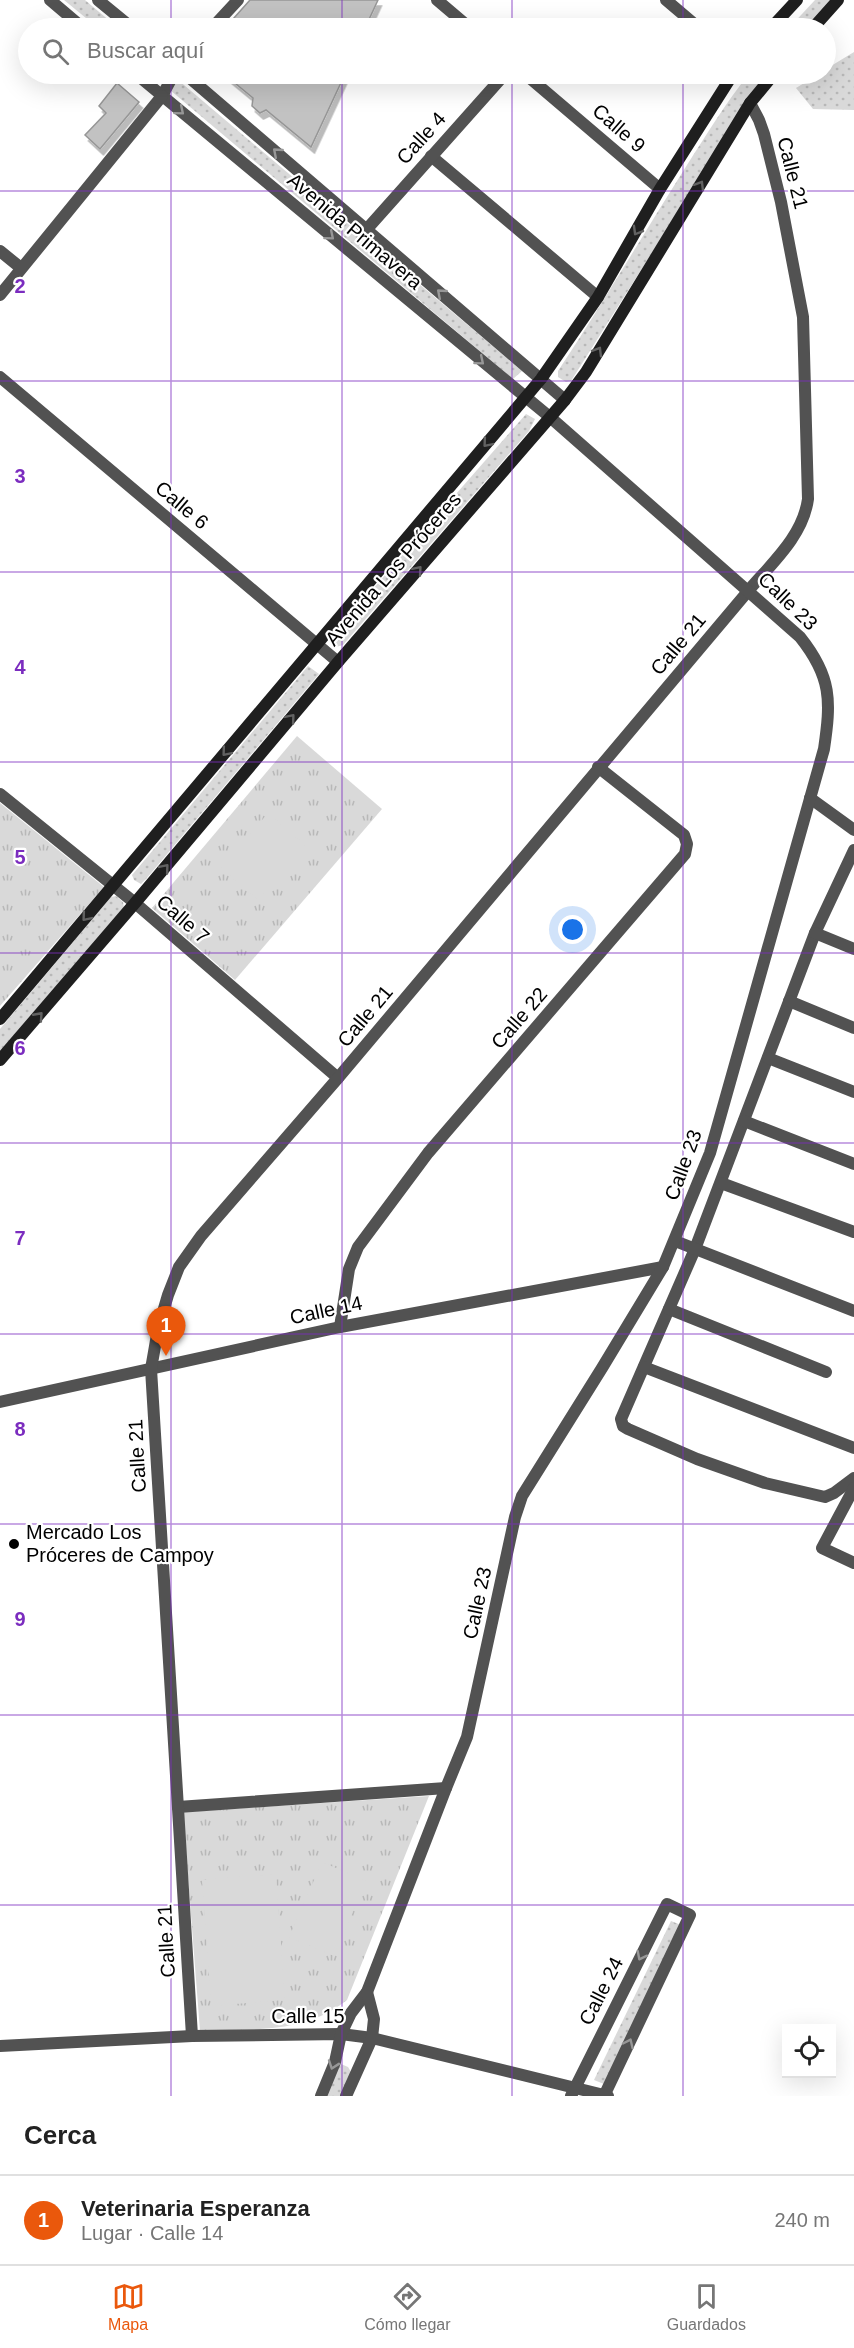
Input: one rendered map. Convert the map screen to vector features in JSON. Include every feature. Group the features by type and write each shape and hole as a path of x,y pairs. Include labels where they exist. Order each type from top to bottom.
{"main road":[{"path":"780,18 797,0"},
{"path":"822,18 838,0"},
{"name":"Avenida Los Próceres","path":"0,1019 542,379 598,297 660,189 727,84"},
{"name":"Avenida Los Próceres","path":"0,1060 338,662 565,400 586,372 750,103 766,84"}],"street":[{"path":"50,0 72,18"},
{"path":"98,0 120,18"},
{"path":"221,18 238,0"},
{"path":"437,0 458,18"},
{"path":"666,0 687,18"},
{"name":"Avenida Primavera","path":"148,84 550,418"},
{"path":"0,295 162,96 169,84"},
{"name":"Avenida Primavera","path":"197,84 565,400"},
{"name":"Calle 4","path":"366,229 495,84"},
{"name":"Calle 9","path":"537,84 660,189"},
{"name":"Calle 21","path":"192,2036 151,1370 158,1329 179,1267 201,1236 338,1078 749,590 798,530 806,514 808,500 803,317 781,202 762,127 750,103"},
{"path":"431,156 598,297"},
{"path":"0,251 21,268"},
{"name":"Calle 6","path":"0,377 338,662"},
{"name":"Calle 23","path":"321,2096 335,2062 341,2034 351,2013 368,1992 467,1737 515,1517 522,1496 663,1267 710,1153 824,749 829,715 829,697 822,673 813,654 800,638 749,590 550,418"},
{"name":"Calle 22","path":"340,1326 349,1269 358,1247 429,1154 685,854 687,844 684,835 598,767"},
{"name":"Calle 7","path":"0,794 135,903 338,1078"},
{"path":"810,798 854,830"},
{"path":"854,850 815,933 696,1249 621,1419 628,1430 707,1463 765,1483 825,1497 854,1478"},
{"path":"815,933 854,949"},
{"path":"789,1001 854,1028"},
{"path":"768,1058 854,1092"},
{"path":"744,1121 854,1164"},
{"path":"721,1183 854,1232"},
{"path":"675,1241 854,1311"},
{"name":"Calle 14","path":"0,1402 340,1326 663,1267"},
{"path":"669,1309 826,1372"},
{"path":"644,1367 854,1448"},
{"path":"854,1488 822,1548 854,1563"},
{"path":"178,1807 446,1788"},
{"name":"Calle 24","path":"573,2091 667,1904 690,1915 606,2096"},
{"path":"346,2096 372,2038 374,2019 368,1992"},
{"name":"Calle 15","path":"0,2046 192,2036 341,2034 372,2038 573,2091 606,2096"}],"green space":[{"path":"64,0 85,0 106,18 86,18"},
{"path":"815,0 837,0 821,18 798,18"},
{"path":"854,52 854,110 813,109 796,88 803,84 836,84 836,63"},
{"path":"163,84 183,84 522,371 513,379"},
{"path":"741,84 765,84 682,205 571,381 566,382 558,377 558,371"},
{"path":"526,414 535,419 529,431 343,645 336,647 331,643 331,637"},
{"path":"308,666 319,674 146,879 141,884 134,880 132,875"},
{"path":"297,736 382,809 235,980 152,908"},
{"path":"0,803 104,887 0,1006"},
{"path":"268,813 305,845 258,900 221,868"},
{"path":"116,896 123,902 124,908 0,1053 0,1029 111,897"},
{"path":"429,1796 347,2000 313,2019 295,2024 258,2029 200,2031 183,1812"},
{"path":"322,1862 366,1881 334,1956 289,1937"},
{"path":"276,1874 285,2000 211,2006 202,1880"},
{"path":"671,1921 681,1925 604,2084 594,2080"},
{"path":"341,2064 348,2067 351,2072 341,2096 326,2096 337,2069"}],"building":[{"path":"250,0 378,0 370,18 234,18"},
{"path":"116,84 139,102 100,149 85,135 106,113 99,106"},
{"path":"236,84 340,84 311,147 266,110 260,113 252,106 253,98"}],"place":[{"name":"Veterinaria Esperanza","path":"166,1356"},
{"name":"Mercado Los Próceres de Campoy","path":"14,1544"}]}
